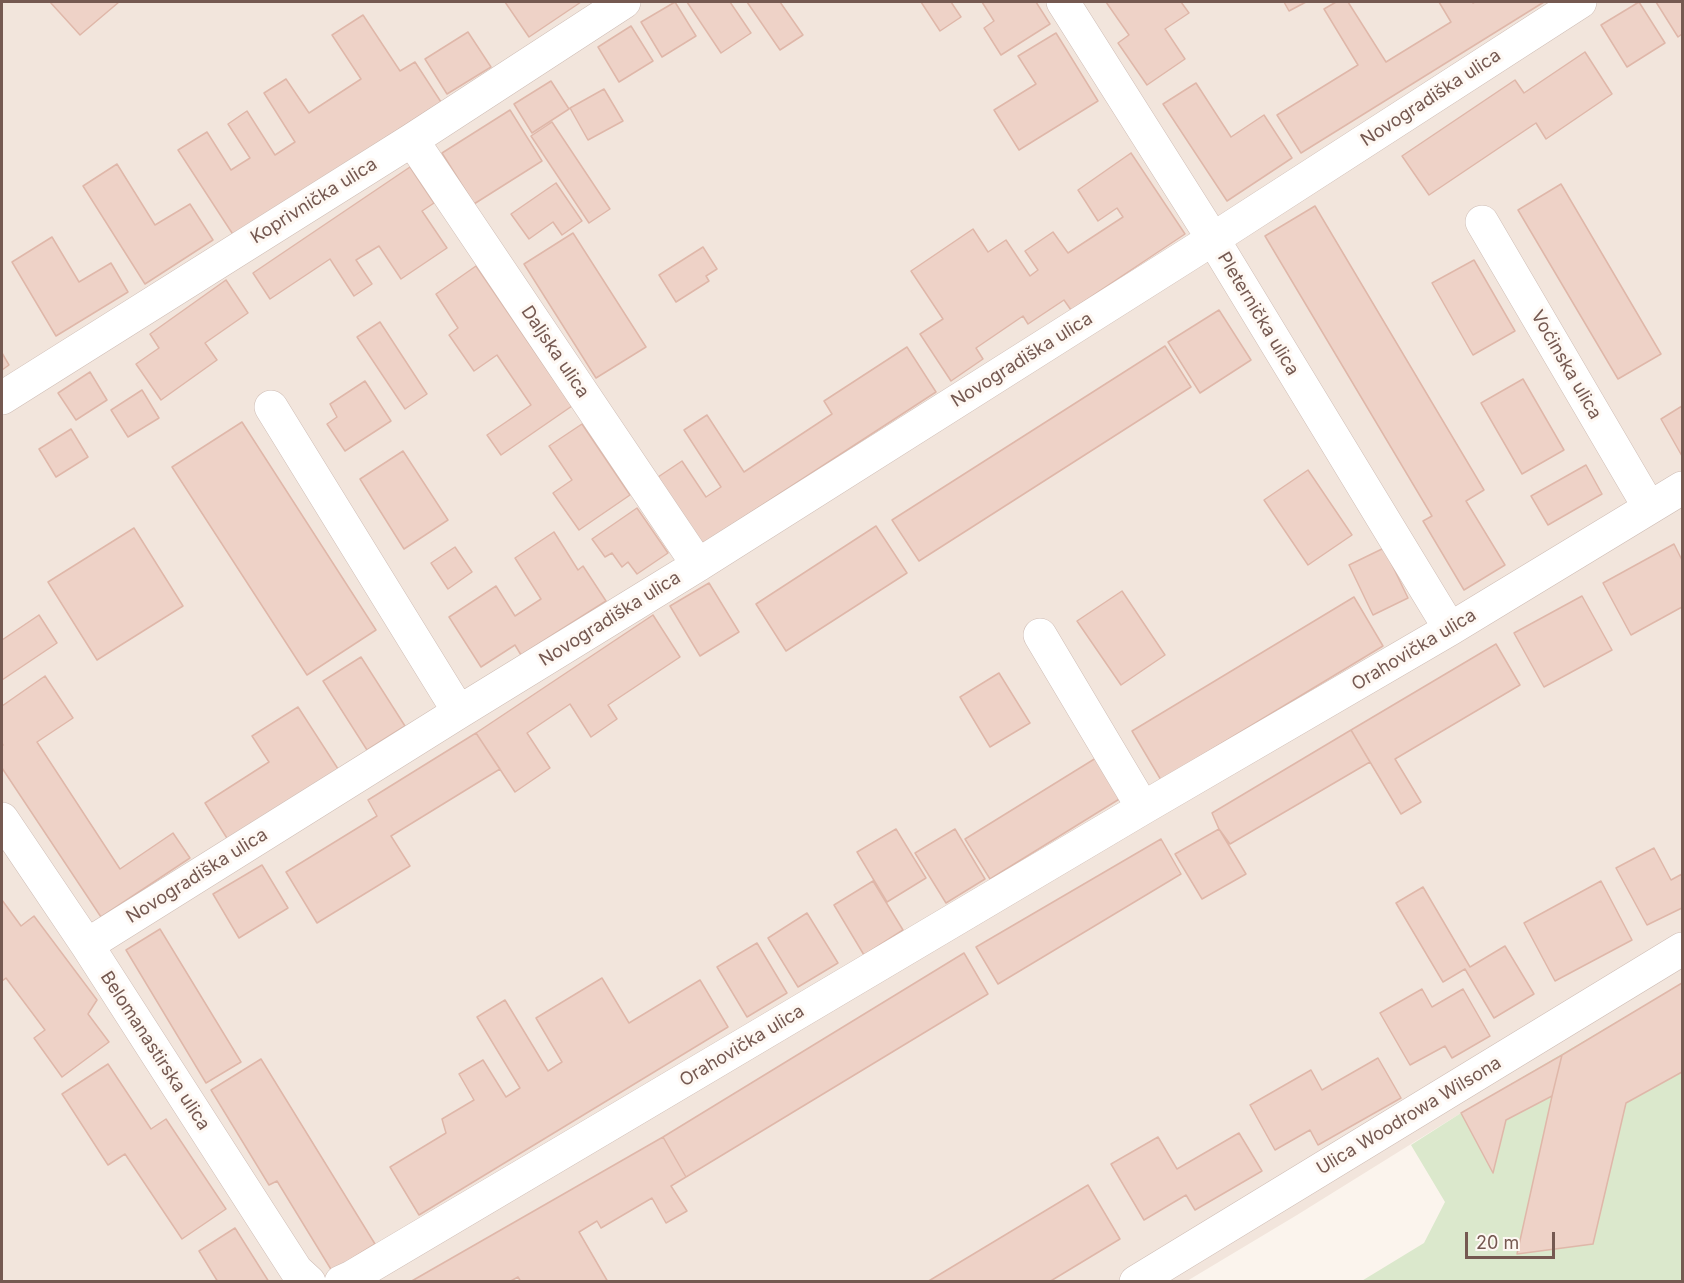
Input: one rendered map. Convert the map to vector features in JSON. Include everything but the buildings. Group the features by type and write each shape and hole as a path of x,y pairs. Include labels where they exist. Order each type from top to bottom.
{"street":[{"name":"Koprivnička ulica","path":"2,398 412,140 624,2"},
{"name":"Pleternička ulica","path":"1063,2 1213,239 1450,628"},
{"name":"Novogradiška ulica","path":"87,945 459,711 698,565 1213,239 1580,2"},
{"name":"Daljska ulica","path":"412,140 698,565"},
{"name":"Voćinska ulica","path":"1482,222 1649,507"},
{"path":"271,407 459,711"},
{"name":"Orahovička ulica","path":"341,1281 362,1271 1683,488"},
{"path":"1040,635 1143,808"},
{"name":"Belomanastirska ulica","path":"2,819 87,945 296,1270 309,1281"},
{"name":"Ulica Woodrowa Wilsona","path":"1136,1281 1683,950"}],"shaded area":[{"path":"2,2 1682,2 1682,983 1461,1113 1187,1281 2,1282"}],"green space":[{"path":"1682,983 1682,1281 1360,1282 1424,1243 1445,1202 1411,1145 1461,1113"}]}
